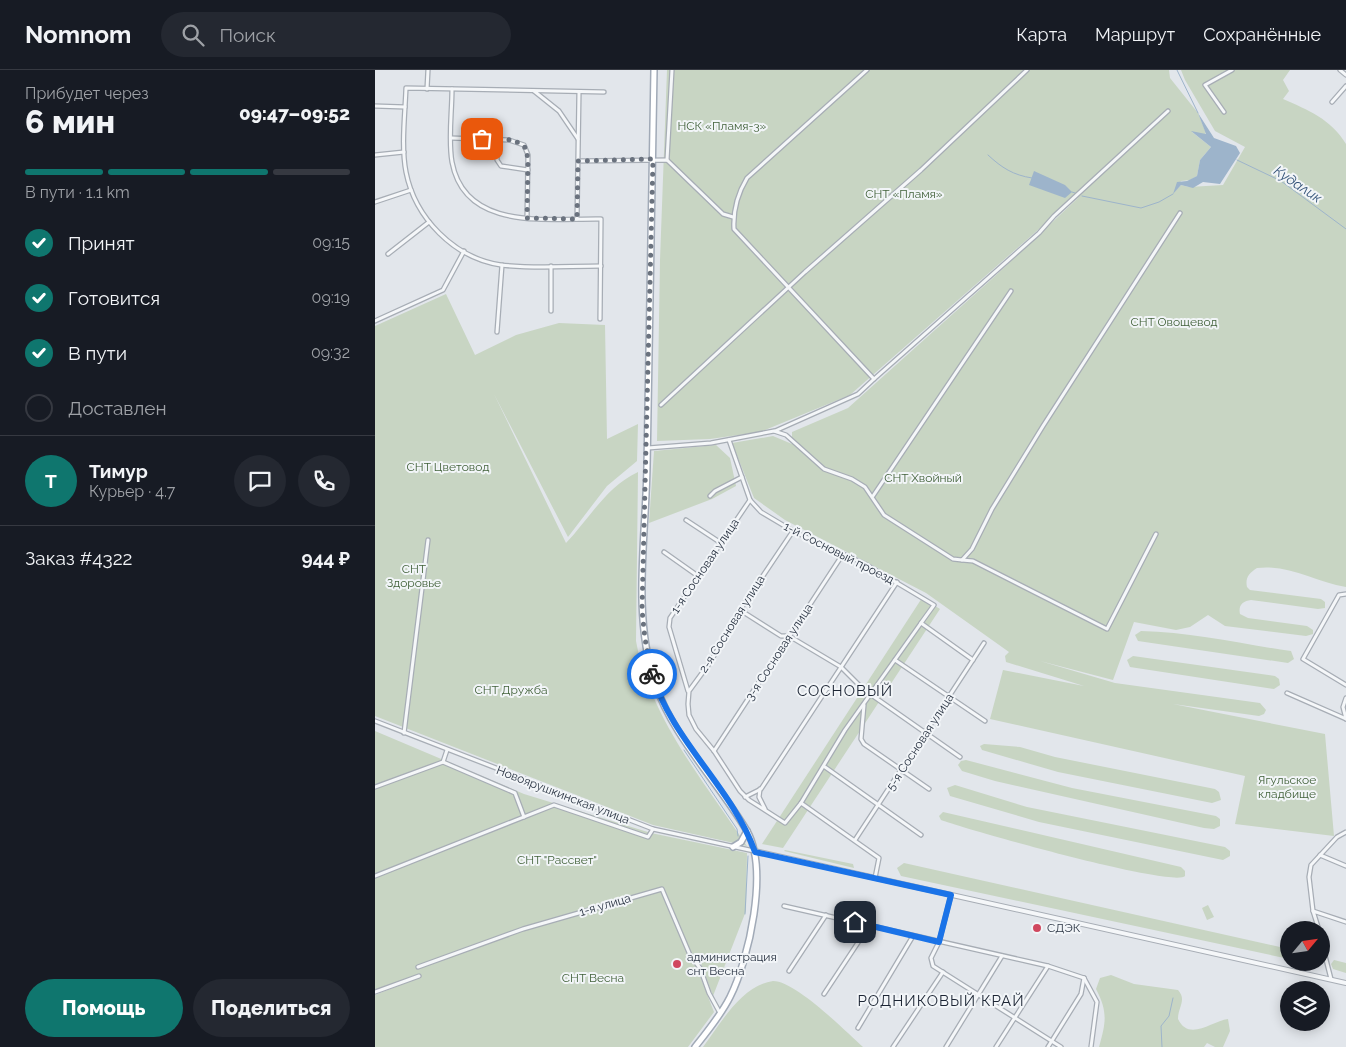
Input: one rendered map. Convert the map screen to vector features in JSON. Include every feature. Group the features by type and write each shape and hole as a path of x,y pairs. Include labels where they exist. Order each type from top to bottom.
{"main road":[{"path":"654,70 642,610 650,668 665,707 747,831 755,852 757,867 752,925 745,962 730,998 695,1047"},
{"path":"733,847 741,842 747,831"}],"street":[{"path":"427,70 427,89"},
{"path":"667,160 672,70"},
{"path":"867,70 747,178 733,218 734,229 874,379"},
{"path":"661,405 788,288 921,170 1027,70"},
{"path":"1224,112 1205,85 1232,70"},
{"path":"1340,70 1346,75"},
{"path":"1332,102 1346,86"},
{"path":"601,266 502,265 482,260 464,251 446,239 429,222 419,208 411,190 404,152 406,88 604,92"},
{"path":"452,89 452,162 459,183 472,199 495,214 527,218 601,219 600,319"},
{"path":"533,91 559,111 578,140"},
{"path":"577,219 579,92"},
{"path":"375,106 405,106"},
{"path":"647,448 729,440 774,431 858,394 1039,232 1169,111"},
{"path":"451,138 514,140 524,145 528,155 527,218"},
{"path":"497,139 497,160 501,166 528,170"},
{"path":"375,155 404,152"},
{"path":"578,161 667,160 723,214 733,218"},
{"path":"375,202 411,190"},
{"path":"962,560 972,548 992,509 1043,426 1180,213"},
{"path":"388,254 429,222"},
{"path":"375,321 443,290 464,251"},
{"path":"497,332 502,265"},
{"path":"551,266 551,311"},
{"path":"873,496 1011,291"},
{"path":"774,431 786,435 824,469 853,479 865,487 873,496 884,515 953,559 973,561 1107,629 1156,534"},
{"path":"729,440 750,500"},
{"path":"710,496 715,491 742,477"},
{"name":"1-й Сосновый проезд","path":"750,500 761,512 897,582 934,605 921,623"},
{"name":"1-я Сосновая улица","path":"689,691 669,623 672,614 750,500"},
{"path":"686,520 721,543"},
{"name":"2-я Сосновая улица","path":"689,691 711,661 740,610 793,530"},
{"path":"404,733 428,540"},
{"path":"664,552 698,576"},
{"name":"3-я Сосновая улица","path":"714,751 843,554"},
{"path":"766,812 759,797 761,789 897,582"},
{"path":"1344,594 1303,659 1346,685"},
{"path":"740,610 781,636 789,636 841,667 854,682 960,757"},
{"path":"689,691 688,709 692,722 702,738 714,751 745,797 785,823 801,803 825,766 845,730 921,623 973,660"},
{"name":"5-я Сосновая улица","path":"855,840 984,643"},
{"path":"895,660 985,721"},
{"path":"1287,693 1346,719"},
{"path":"1346,698 1343,704 1346,719"},
{"path":"864,704 863,742 929,789"},
{"name":"Новоярушкинская улица","path":"375,721 653,829 755,852"},
{"path":"443,762 447,750"},
{"path":"375,788 443,762 515,793 524,817"},
{"path":"825,766 921,835"},
{"path":"745,797 753,795 761,789"},
{"path":"801,803 879,858 875,878"},
{"path":"375,876 554,805 648,836 653,829"},
{"path":"1316,921 1313,911 1310,869 1312,863 1337,837 1346,832"},
{"path":"755,852 1346,983"},
{"path":"1320,855 1346,866"},
{"name":"1-я улица","path":"419,968 515,932 661,889 690,955 700,968 709,993 720,1012"},
{"path":"951,895 939,942 931,962 943,972 1061,1047"},
{"path":"784,906 1048,966 1084,978 1097,1002 1091,1047"},
{"path":"1313,911 1346,922"},
{"path":"789,971 825,915"},
{"path":"824,994 869,926"},
{"path":"858,1028 913,936"},
{"path":"946,1047 1002,956"},
{"path":"996,1047 1048,966"},
{"path":"1329,971 1331,979"},
{"path":"893,1047 943,972"},
{"path":"375,992 419,976"},
{"path":"1048,1047 1081,994 1084,978"}],"green space":[{"path":"667,70 1169,70 1170,78 1198,113 1206,133 1204,135 1192,132 1211,147 1200,160 1197,176 1190,180 1181,181 1174,192 1181,185 1189,187 1223,185 1245,147 1215,131 1181,70 1290,70 1283,80 1289,91 1283,99 1318,116 1340,135 1346,144 1346,587 1291,571 1269,567 1257,568 1247,578 1247,587 1250,590 1321,599 1325,602 1325,608 1318,609 1251,600 1242,604 1240,614 1248,618 1307,626 1313,630 1313,634 1306,636 1225,626 1208,615 1190,627 1176,630 1134,622 1113,680 1040,661 1115,683 1260,703 1266,710 1264,714 1259,716 1173,704 1325,734 1334,836 1235,824 1245,776 990,719 1003,670 1084,686 1006,662 1005,656 1009,652 926,593 785,520 754,498 732,443 773,436 792,444 792,432 848,408 994,277 1079,197 1056,214 850,395 760,432 710,439 657,441 660,260"},
{"path":"446,294 475,355 516,335 559,323 605,325 607,439 638,424 637,461 607,486 568,537 494,394 566,543 616,486 638,472 636,641 643,669 653,697 681,749 747,846 653,825 375,716 375,326"},
{"path":"716,445 730,458 736,486 712,499 649,523 654,451"},
{"path":"922,598 940,609 783,848 762,844"},
{"path":"1141,631 1197,636 1291,651 1294,659 1288,663 1138,641 1135,635"},
{"path":"1133,656 1275,676 1279,679 1280,685 1274,689 1130,667 1127,660"},
{"path":"375,731 524,794 651,833 747,853 746,911 713,996 700,961 696,966 714,1012 688,1047 375,1047 375,995 421,977 419,974 375,991"},
{"path":"984,744 1020,747 1055,757 1215,789 1219,792 1221,800 1212,803 1058,772 982,750 980,746"},
{"path":"966,760 1072,788 1216,816 1220,819 1220,826 1214,829 1204,828 995,781 962,771 958,765 961,761"},
{"path":"955,785 1027,807 1225,847 1230,851 1230,856 1223,860 1039,822 950,796 947,788"},
{"path":"943,812 1181,867 1185,871 1185,876 1172,877 1146,874 989,835 941,820 939,816"},
{"path":"784,851 853,864 854,868"},
{"path":"904,863 1280,947 1280,957 901,876 897,868"},
{"path":"1208,905 1214,917 1207,920 1202,908"},
{"path":"1334,960 1346,963 1346,973 1333,969 1331,964"},
{"path":"1111,975 1134,984 1178,990 1182,1000 1178,1019 1188,1029 1194,1030 1228,1019 1230,1031 1223,1047 1215,1047 1207,1043 1204,1047 1099,1047 1105,1017 1103,1004 1096,989 1100,978"},
{"path":"773,981 783,983 807,998 863,1047 703,1047 742,998 751,990"}],"water":[{"path":"1198,113 1214,138 1236,146 1240,153 1220,184 1203,182 1193,188 1181,185 1173,194 1177,182 1187,181 1197,176 1200,160 1211,147 1191,131 1206,134"},
{"path":"1034,171 1065,185 1072,192 1065,198 1029,185"}],"waterway":[{"path":"1177,70 1198,113"},
{"path":"988,155 1008,170 1032,178"},
{"name":"Кудалик","path":"1237,160 1281,181 1346,229"},
{"path":"1082,196 1141,208 1159,202 1173,194"},
{"path":"684,750 737,829 738,836"},
{"path":"745,914 748,856"},
{"path":"1162,1047 1161,1026 1169,1016 1173,998"}],"way so far":[{"path":"482,139 514,140 526,148 528,160 527,218 577,219 578,161 653,159 642,610 645,639 652,674"}],"place":[{"name":"СДЭК","path":"1037,928"},
{"name":"администрация снт Весна","path":"677,964"}],"district":[{"name":"СОСНОВЫЙ","path":"845,691"},
{"name":"РОДНИКОВЫЙ КРАЙ","path":"941,1001"}],"route":[{"path":"652,674 655,686 665,707 742,822 755,852 951,895 939,942 855,922"}],"park label":[{"name":"НСК «Пламя-3»","path":"722,126"},
{"name":"СНТ «Пламя»","path":"904,194"},
{"name":"СНТ Овощевод","path":"1174,322"},
{"name":"СНТ Цветовод","path":"448,467"},
{"name":"СНТ Хвойный","path":"923,478"},
{"name":"СНТ Здоровье","path":"414,576"},
{"name":"СНТ Дружба","path":"511,690"},
{"name":"Ягульское кладбище","path":"1287,787"},
{"name":"СНТ \"Рассвет\"","path":"557,860"},
{"name":"СНТ Весна","path":"593,978"}]}
